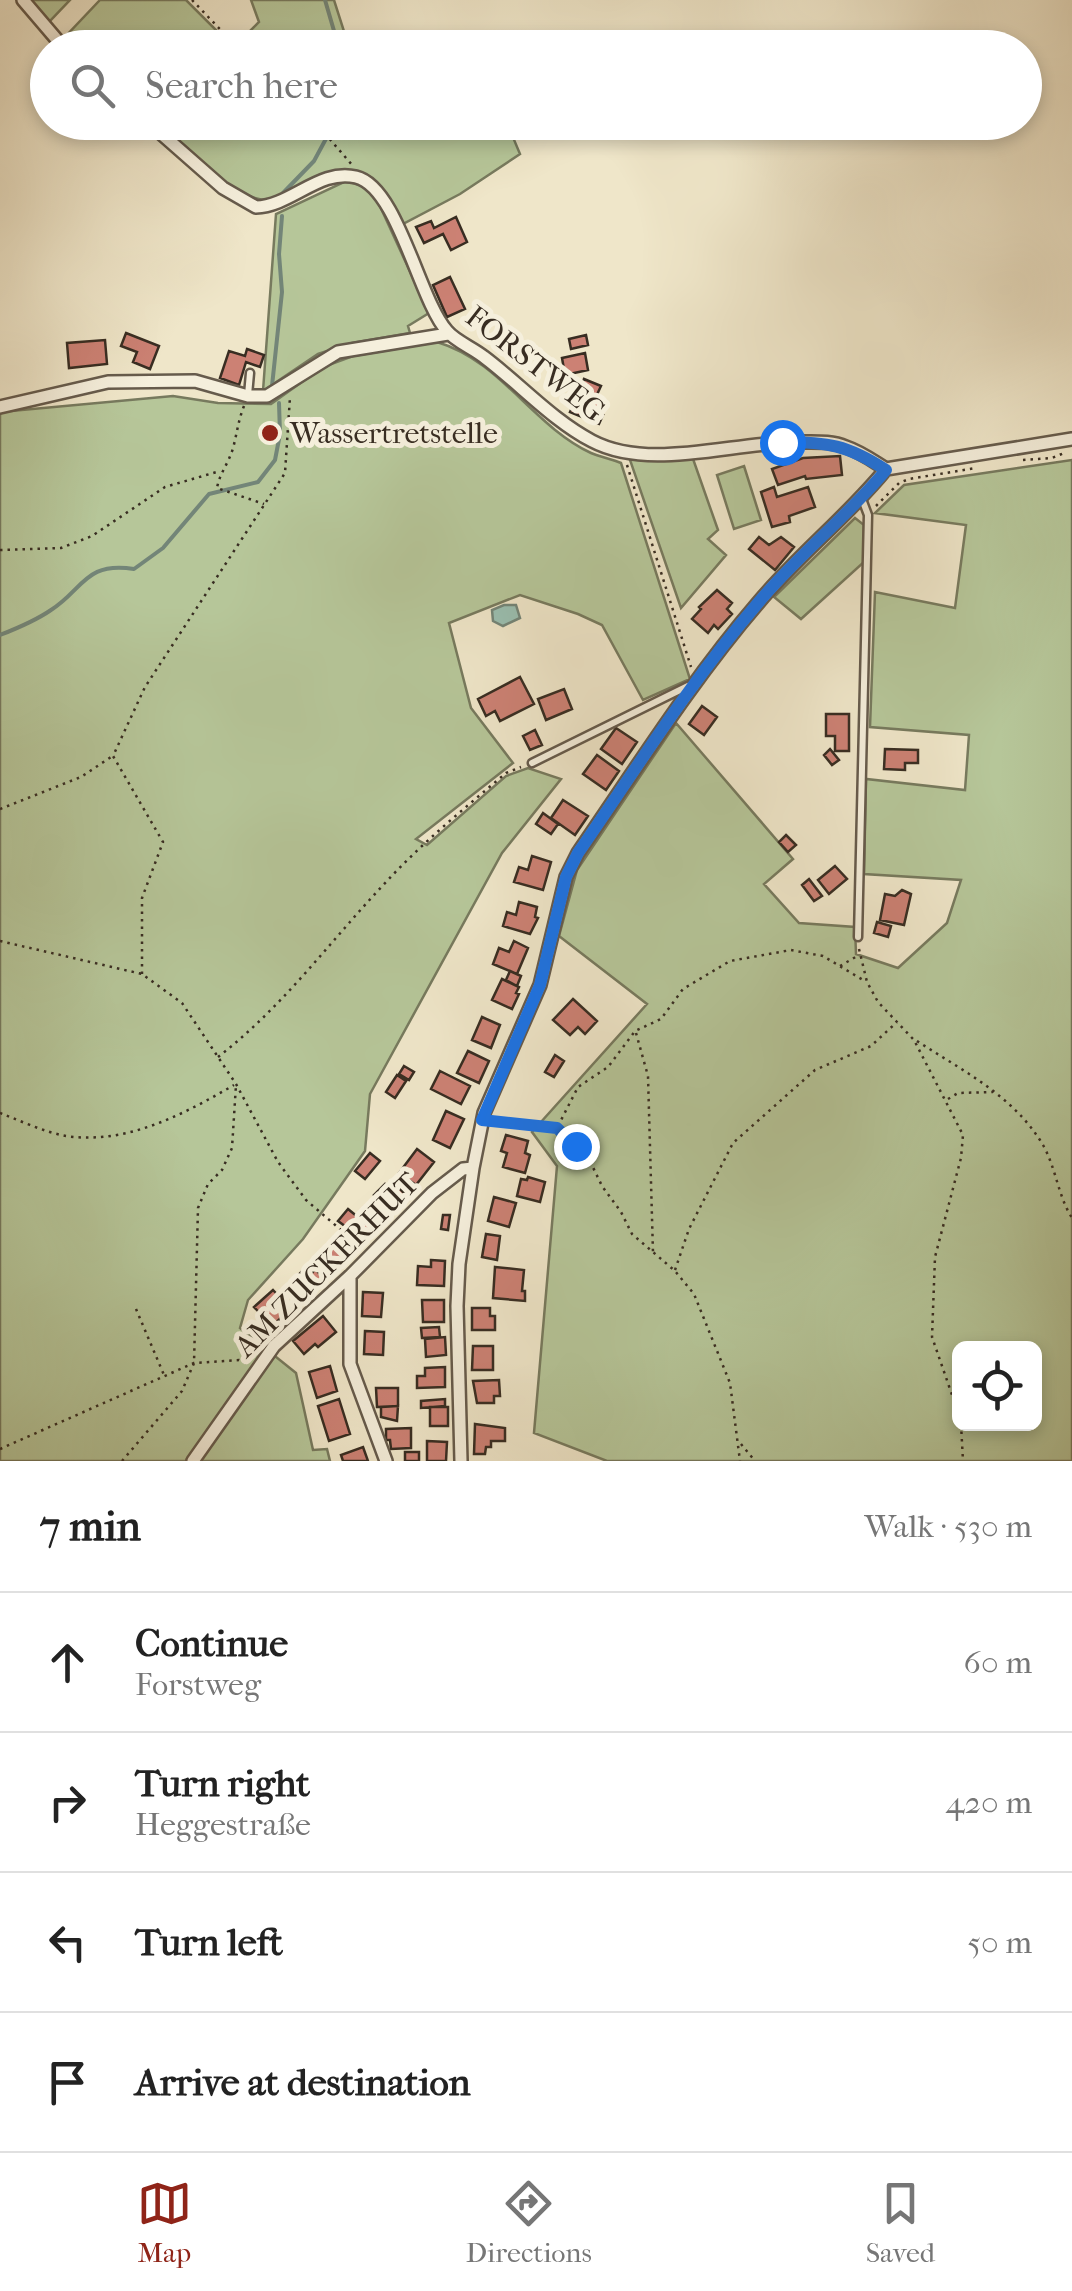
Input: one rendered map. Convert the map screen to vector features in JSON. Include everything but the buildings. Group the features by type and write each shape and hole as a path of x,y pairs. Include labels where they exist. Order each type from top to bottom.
{"street":[{"path":"24,0 49,30"},
{"path":"168,140 223,188 256,206 280,202 335,176 361,178"},
{"name":"FORSTWEG","path":"361,178 393,217 448,334 513,379 564,425 624,454 827,442 845,446 886,470"},
{"path":"0,407 108,382 195,381 248,396 267,396 338,352 448,334"},
{"path":"461,1461 459,1264 482,1120 544,974 566,877 578,853 696,682 759,601 886,470 1072,439"},
{"name":"AM ZUCKERHUT","path":"194,1461 274,1346 432,1193 463,1169 473,1168"},
{"path":"350,1276 350,1364 386,1461"}],"lane":[{"path":"248,396 250,373"},
{"path":"858,937 868,515 862,499"},
{"path":"532,763 696,682"}],"path":[{"path":"192,0 221,30"},
{"path":"331,140 361,178"},
{"path":"0,809 81,777 113,756 145,687 285,473 290,383"},
{"path":"248,396 217,488 265,504"},
{"path":"1010,461 1052,458 1071,450"},
{"path":"624,454 696,682"},
{"path":"868,515 898,483 974,468"},
{"path":"0,550 61,548 92,536 164,487 220,472"},
{"path":"113,756 163,842 142,898 142,974"},
{"path":"218,1058 257,1027 340,931 426,842 506,773 532,763"},
{"path":"858,937 866,982 878,1002 914,1040 1014,1107 1043,1146 1072,1218"},
{"path":"0,941 142,974 182,1003 236,1084 278,1162 306,1200 370,1256"},
{"path":"557,1128 578,1088 608,1067 636,1032 661,1019 683,989 730,961 790,950 823,956 866,982"},
{"path":"840,966 860,954"},
{"path":"674,1271 690,1229 733,1143 815,1070 872,1046 897,1022"},
{"path":"636,1032 648,1076 653,1254"},
{"path":"914,1040 962,1135 934,1257 932,1337 952,1395"},
{"path":"0,1113 62,1135 90,1138 140,1130 190,1110 236,1084"},
{"path":"122,1461 182,1391 194,1363 198,1208 208,1184 222,1170 232,1148 236,1084"},
{"path":"946,1100 958,1093 996,1092"},
{"path":"482,1120 557,1128 586,1153 632,1234 694,1294 725,1370 740,1461"},
{"path":"136,1309 165,1376"},
{"path":"0,1449 194,1363 239,1360 256,1367"},
{"path":"961,1431 963,1461"},
{"path":"740,1443 756,1461"}],"shaded area":[{"path":"30,0 70,0 48,23"},
{"path":"100,0 186,0 216,30 72,30"},
{"path":"251,0 334,0 344,30 251,30 259,22"},
{"path":"176,140 514,140 520,154 460,194 399,226 378,188 359,173 334,175 270,200 240,192"},
{"path":"346,181 364,186 379,204 429,313 408,326 410,333 352,343 318,354 263,391 276,214"},
{"path":"437,342 460,351 499,378 570,441 621,463 690,679 643,700 602,625 520,595 449,623 471,708 513,763 416,839 427,845 506,776 528,768 561,779 502,853 370,1094 365,1151 303,1239 248,1300 240,1328 296,1373 313,1450 327,1449 330,1461 0,1461 0,412 173,396 218,403 271,404 323,367 353,356"},
{"path":"692,456 718,530 708,539 726,555 681,608 630,460"},
{"path":"1072,460 1072,1461 607,1461 534,1433 557,1166 532,1132 647,1004 559,936 577,870 676,723 793,859 764,884 799,923 855,927 856,954 898,968 947,923 961,880 864,874 866,779 965,790 969,735 870,727 875,592 955,608 966,525 875,513 904,485"},
{"path":"744,466 761,520 734,529 717,475"},
{"path":"855,518 864,525 864,562 801,619 774,597"},
{"path":"516,605 520,618 503,626 493,621 492,610"}],"waterway":[{"path":"325,0 334,30"},
{"path":"283,193 314,161 325,140"},
{"path":"272,386 282,292 282,216"},
{"path":"0,635 51,610 95,573 134,569 163,548 209,494 258,482 275,460 280,434 279,403"}],"place":[{"name":"Wassertretstelle","path":"270,433"}],"route":[{"path":"576,1146 557,1128 482,1120 548,962 566,877 578,853 696,682 759,601 886,470 845,446 782,442"}]}
